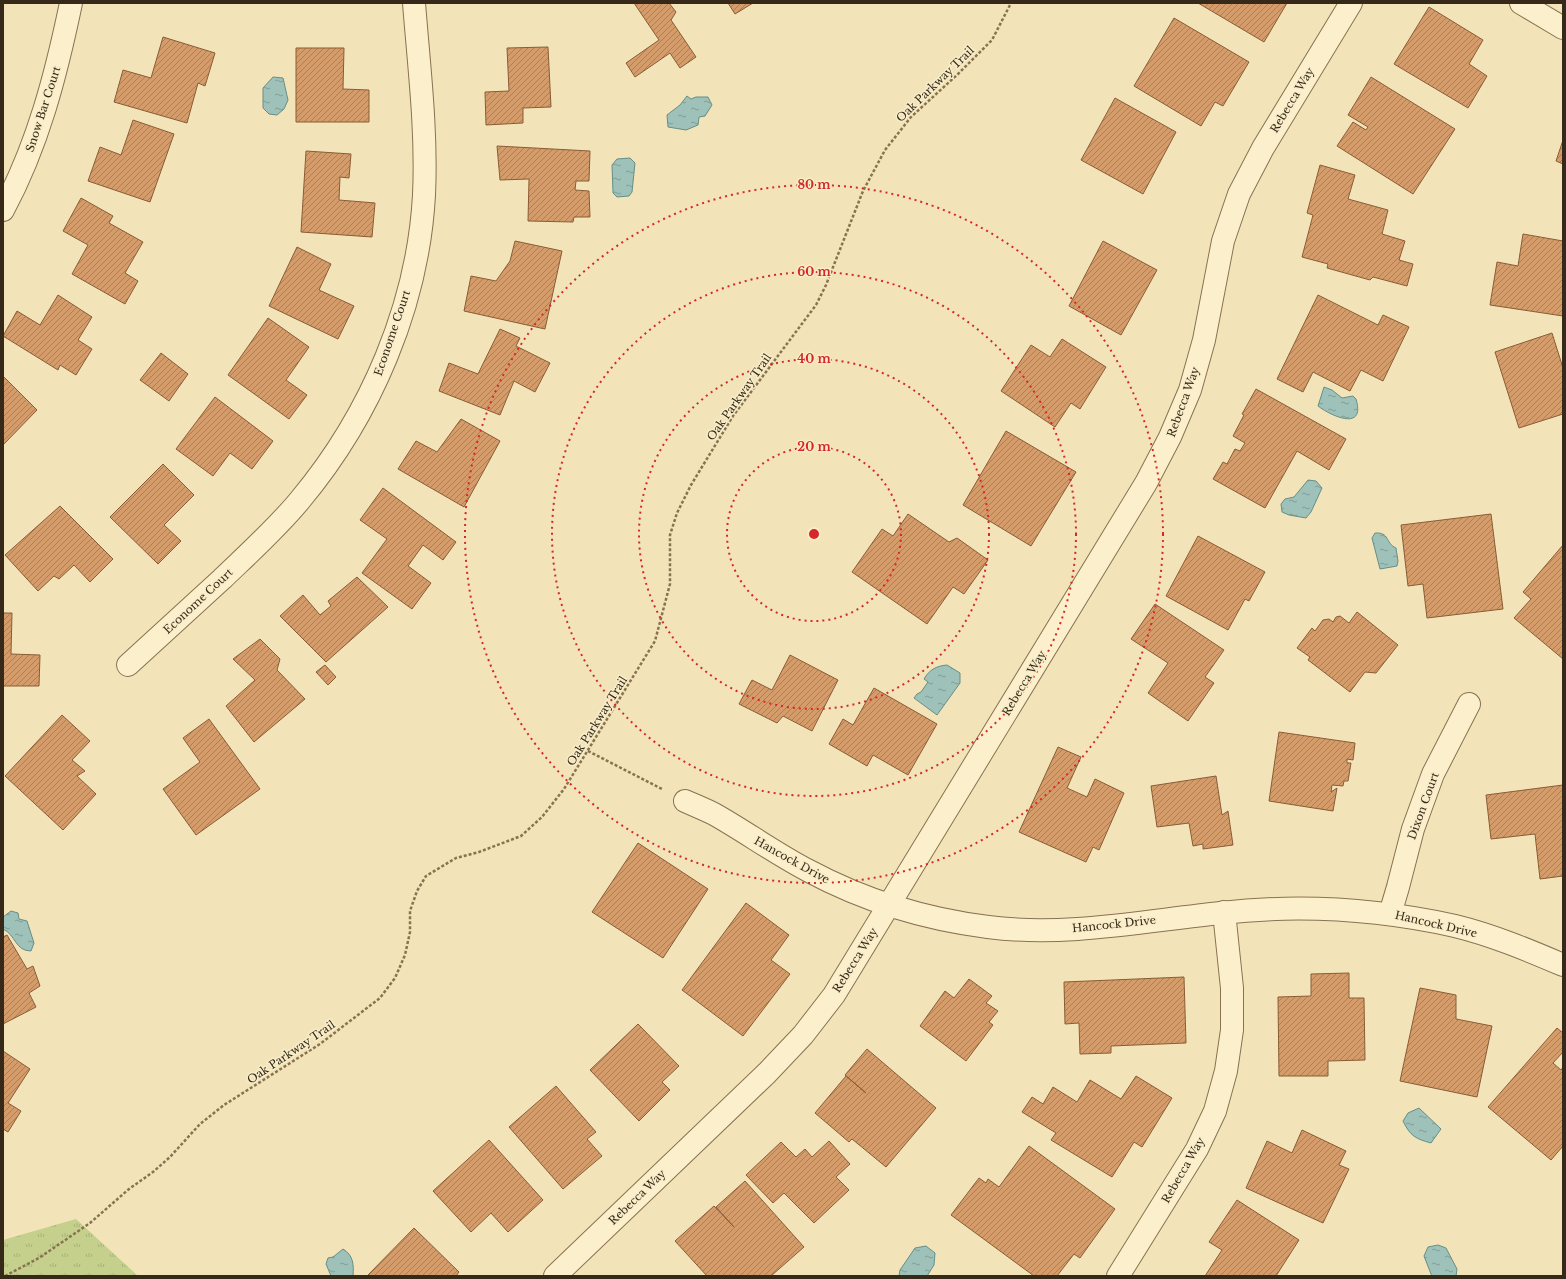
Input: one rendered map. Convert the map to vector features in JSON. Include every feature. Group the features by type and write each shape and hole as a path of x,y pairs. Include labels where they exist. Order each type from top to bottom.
{"street":[{"name":"Snow Bar Court","path":"3,210 14,190 40,127 59,61 71,3"},
{"name":"Econome Court","path":"128,665 262,541 300,500 346,436 362,408 386,357 404,305 417,251 424,196 425,140 414,3"},
{"name":"Rebecca Way","path":"555,1276 767,1073 803,1035 834,995 1146,483 1170,437 1190,390 1204,340 1223,242 1240,194 1262,148 1351,3"},
{"path":"1522,3 1563,28"},
{"name":"Dixon Court","path":"1390,914 1413,829 1433,774 1469,704"},
{"name":"Hancock Drive","path":"685,800 714,815 808,871 855,893 889,906 938,919 989,928 1041,930 1094,928 1224,912 1289,908 1356,910 1390,914 1456,927 1520,947 1563,965"},
{"name":"Rebecca Way","path":"1118,1276 1197,1149 1215,1111 1226,1071 1232,1030 1232,988 1224,912"}],"path":[{"name":"Oak Parkway Trail","path":"5,1276 39,1258 90,1223 129,1189 164,1162 200,1124 224,1105 320,1044 380,998 395,978 405,955 410,932 410,911 417,891 426,876 456,858 479,852 521,836 542,817 564,789 655,642 670,584 670,535 691,485 733,416 816,305 829,279 863,191 885,150 911,117 958,74 992,40 1011,3"},
{"path":"588,751 685,800"}],"green space":[{"path":"76,1219 138,1276 3,1276 3,1240"}],"water":[{"path":"273,77 283,78 288,100 284,109 277,115 269,114 263,108 263,88"},
{"path":"687,96 691,99 696,97 708,97 712,105 705,116 699,117 698,125 686,130 668,127 667,115 680,105"},
{"path":"630,158 635,163 632,192 629,196 617,197 613,193 612,165 617,159"},
{"path":"1324,387 1332,390 1342,398 1353,396 1356,399 1358,409 1356,415 1352,418 1346,419 1331,414 1318,406"},
{"path":"1308,480 1316,481 1322,488 1311,512 1306,518 1289,515 1282,512 1281,504 1285,499 1294,497"},
{"path":"1375,533 1383,534 1396,548 1398,561 1397,566 1380,569 1372,538"},
{"path":"947,665 960,673 960,683 937,715 914,698 921,692 928,682 924,679 928,673 936,667"},
{"path":"11,911 18,913 19,919 27,921 34,943 31,951 19,946 11,935 3,929 3,917"},
{"path":"1419,1108 1441,1129 1431,1143 1414,1136 1408,1130 1403,1121 1408,1113"},
{"path":"1438,1245 1446,1248 1457,1269 1456,1276 1432,1276 1424,1256 1428,1247"},
{"path":"926,1246 935,1253 934,1265 927,1276 899,1276 900,1270 915,1248"},
{"path":"343,1249 351,1257 353,1276 331,1276 326,1264 328,1258 333,1257"}],"building":[{"path":"634,3 669,3 676,12 671,20 696,57 680,68 670,53 635,77 626,63 659,40"},
{"path":"728,3 753,3 735,14"},
{"path":"1198,3 1287,3 1264,42"},
{"path":"1429,7 1483,40 1469,64 1487,76 1468,108 1394,64"},
{"path":"1174,18 1249,62 1223,106 1215,102 1201,126 1134,86"},
{"path":"163,37 215,53 205,86 198,83 187,123 114,102 123,70 151,78"},
{"path":"548,47 551,107 523,108 523,123 486,125 485,92 509,91 507,48"},
{"path":"296,48 344,48 343,89 369,90 369,122 296,122"},
{"path":"1371,77 1455,129 1413,194 1337,146 1353,122 1366,130 1368,127 1348,115"},
{"path":"1115,98 1176,132 1143,194 1081,160"},
{"path":"133,120 174,134 150,202 88,181 100,147 121,155"},
{"path":"1563,140 1563,164 1556,161"},
{"path":"497,146 590,151 589,181 576,181 575,190 589,191 590,217 574,217 573,222 528,221 529,179 500,180"},
{"path":"306,151 351,154 349,178 340,177 339,200 375,203 372,237 301,232"},
{"path":"1320,165 1355,175 1348,199 1388,210 1382,234 1405,241 1399,260 1413,264 1407,286 1373,277 1370,280 1327,268 1328,264 1302,257 1313,215 1307,213"},
{"path":"81,198 113,216 109,223 143,242 125,273 138,281 125,304 72,274 88,245 63,231"},
{"path":"1523,234 1563,241 1563,316 1490,305 1497,262 1518,266"},
{"path":"515,241 562,251 545,329 464,311 471,276 496,281 510,261"},
{"path":"1103,241 1157,270 1121,335 1069,306"},
{"path":"297,247 331,264 319,290 354,306 338,339 269,306"},
{"path":"58,295 92,317 78,340 92,349 76,375 60,365 58,370 3,336 17,311 40,325"},
{"path":"1318,295 1378,325 1383,315 1409,327 1383,381 1361,370 1350,391 1313,372 1303,392 1277,379"},
{"path":"268,318 309,347 286,380 307,395 289,419 228,375"},
{"path":"500,329 520,338 516,346 550,363 535,392 514,381 500,415 439,391 449,363 478,374"},
{"path":"1552,333 1563,368 1563,414 1519,428 1495,352"},
{"path":"1062,339 1106,367 1080,409 1071,403 1055,427 1001,391 1031,345 1050,357"},
{"path":"161,353 188,374 169,401 140,380"},
{"path":"3,376 37,410 3,445"},
{"path":"1256,389 1346,439 1329,470 1297,451 1265,508 1213,479 1223,462 1227,464 1235,449 1240,451 1245,443 1233,436 1244,415 1242,414"},
{"path":"215,397 273,441 252,469 230,453 213,476 176,449"},
{"path":"461,419 500,441 464,507 398,469 416,441 437,452"},
{"path":"1006,431 1076,472 1031,546 963,505"},
{"path":"163,464 194,495 164,525 181,541 158,564 110,517"},
{"path":"383,488 456,542 443,560 423,545 408,566 431,583 412,609 362,573 387,539 360,520"},
{"path":"60,506 113,559 90,582 74,565 59,579 54,576 38,591 5,555"},
{"path":"908,514 949,542 957,538 988,560 964,594 953,587 927,624 852,572 882,529 893,536"},
{"path":"1491,514 1503,609 1427,618 1423,584 1408,586 1401,525"},
{"path":"1198,536 1265,572 1249,601 1245,599 1228,630 1166,596"},
{"path":"1563,545 1563,659 1514,618 1531,599 1523,592"},
{"path":"357,577 388,607 326,662 280,616 303,595 320,615 331,606 328,601"},
{"path":"1155,604 1224,650 1205,677 1214,683 1188,721 1148,693 1168,663 1131,639"},
{"path":"1357,612 1398,645 1376,673 1365,672 1350,692 1308,660 1310,657 1297,648 1312,628 1315,631 1323,620 1329,619 1333,622 1336,617 1340,616 1349,623"},
{"path":"3,613 12,613 11,654 40,655 39,686 3,686"},
{"path":"260,639 280,659 277,670 305,699 254,742 226,706 255,680 233,659"},
{"path":"790,655 838,680 812,731 783,716 777,723 739,704 752,680 772,690"},
{"path":"325,665 336,677 328,685 316,672"},
{"path":"874,688 937,724 908,775 873,755 867,766 829,744 843,719 853,725"},
{"path":"62,715 90,741 72,760 85,771 77,776 96,794 63,830 5,776"},
{"path":"209,719 260,789 196,835 163,789 200,762 183,738"},
{"path":"1279,732 1355,743 1353,760 1347,759 1347,763 1351,763 1348,781 1344,781 1343,786 1332,785 1331,792 1337,788 1333,811 1269,801"},
{"path":"1058,747 1081,757 1067,788 1087,797 1095,779 1124,793 1099,850 1093,847 1086,862 1019,832"},
{"path":"1216,776 1222,815 1228,811 1233,845 1203,849 1203,844 1193,846 1189,823 1157,827 1151,786"},
{"path":"1563,785 1563,876 1540,879 1535,834 1491,839 1486,795"},
{"path":"638,843 708,889 663,958 592,912"},
{"path":"746,903 789,935 771,960 790,974 743,1036 682,990"},
{"path":"7,935 27,969 33,966 40,986 29,993 36,1007 3,1024 3,937"},
{"path":"1349,973 1349,998 1364,998 1365,1060 1328,1061 1328,1076 1279,1076 1278,997 1311,996 1311,974"},
{"path":"1184,977 1186,1043 1111,1046 1111,1053 1080,1054 1079,1023 1065,1024 1064,982"},
{"path":"969,979 992,996 986,1003 998,1011 989,1022 993,1025 966,1061 920,1026 945,991 954,998"},
{"path":"1420,988 1456,995 1456,1019 1492,1026 1477,1097 1400,1081"},
{"path":"638,1024 679,1066 662,1082 670,1090 639,1121 590,1070"},
{"path":"1557,1028 1563,1033 1563,1052 1553,1063 1561,1070 1563,1067 1563,1146 1551,1160 1488,1107"},
{"path":"867,1049 936,1108 886,1167 852,1139 849,1142 815,1113 846,1076 866,1093 845,1075"},
{"path":"3,1051 30,1069 8,1103 21,1111 8,1132 3,1129"},
{"path":"1136,1076 1172,1098 1142,1147 1134,1142 1112,1177 1051,1140 1056,1133 1022,1112 1032,1097 1043,1104 1053,1087 1077,1102 1090,1080 1121,1099"},
{"path":"556,1086 596,1132 587,1139 602,1156 563,1189 509,1127"},
{"path":"1302,1130 1346,1151 1339,1165 1349,1169 1323,1223 1246,1188 1267,1141 1292,1153"},
{"path":"489,1140 543,1200 508,1232 491,1213 471,1232 433,1191"},
{"path":"829,1141 850,1164 836,1177 849,1190 814,1223 784,1193 773,1203 746,1175 781,1142 796,1157 805,1149 812,1157"},
{"path":"1029,1146 1115,1209 1080,1258 1074,1254 1057,1276 1034,1276 951,1215 979,1178 986,1183 988,1179 999,1187"},
{"path":"745,1181 804,1247 771,1276 707,1276 675,1241 714,1206 734,1227 716,1207"},
{"path":"1237,1200 1299,1240 1276,1276 1205,1276 1222,1250 1209,1242"},
{"path":"414,1228 459,1272 456,1276 367,1276"}]}
